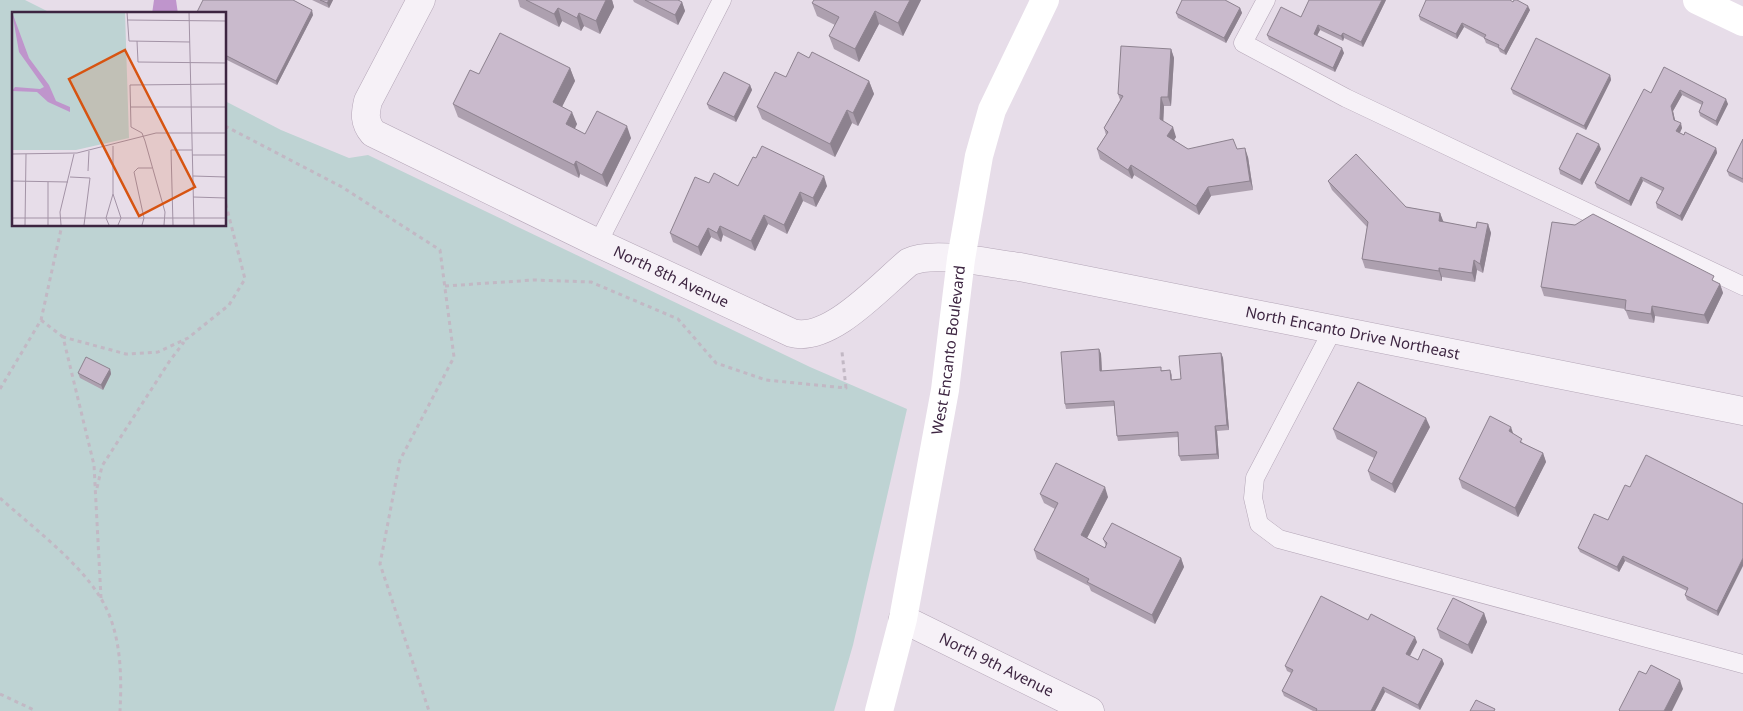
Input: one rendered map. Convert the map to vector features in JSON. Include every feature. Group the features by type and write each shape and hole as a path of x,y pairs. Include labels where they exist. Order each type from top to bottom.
{"street":[{"name":"North 8th Avenue","path":"421,0 368,101 365,114 366,125 373,133 598,243 802,336 830,328 909,262 919,257 961,259"},
{"name":"West Encanto Boulevard","path":"879,711 903,619 945,390 961,259 979,156 992,110 1045,0"},
{"path":"1697,0 1743,22"},
{"name":"North Encanto Drive Northeast","path":"961,259 1020,267 1332,331 1743,411"},
{"name":"North 9th Avenue","path":"903,619 1090,711"}],"lane":[{"path":"598,243 722,0"},
{"path":"1266,0 1243,43 1346,98 1743,286"},
{"path":"1332,331 1255,478 1253,498 1259,524 1279,539 1743,664"}],"path":[{"path":"226,127 342,187 440,250 454,356 400,460 380,564 429,711"},
{"path":"96,498 102,466 169,362 188,338 229,305 245,279 226,205"},
{"path":"0,389 41,320 62,226"},
{"path":"445,286 534,280 591,282 678,319 716,363 766,380 846,388 844,355 830,328"},
{"path":"41,320 63,337 126,354 158,352 188,338"},
{"path":"63,337 94,465 101,598 115,636 119,657 122,676 120,711"},
{"path":"0,498 75,566 101,598"},
{"path":"0,694 36,711"}],"shaded area":[{"path":"0,0 25,0 49,12 12,12 12,226 226,226 226,102 281,130 349,158 368,155 810,367 907,409 853,645 834,711 0,711"},
{"path":"154,0 176,0 178,12 152,12"}],"building":[{"path":"203,0 293,0 312,10 276,81 226,56 226,12 197,12"},
{"path":"526,0 606,0 596,21 579,13 577,18 558,8 554,14"},
{"path":"645,0 678,0 682,2 675,15"},
{"path":"814,0 910,0 898,23 875,11 855,49 829,36 839,17 812,3"},
{"path":"1182,0 1225,0 1240,8 1224,38 1176,13"},
{"path":"1309,0 1382,0 1361,42 1343,33 1341,36 1318,25 1314,34 1342,48 1333,68 1267,35 1281,7 1301,17"},
{"path":"1426,0 1510,0 1513,2 1517,0 1528,6 1504,51 1498,47 1499,45 1484,38 1486,35 1462,23 1456,34 1419,16"},
{"path":"500,33 570,68 553,102 572,112 566,124 585,134 597,111 627,126 602,175 576,161 574,165 453,104 470,70 479,74"},
{"path":"1536,38 1610,75 1584,126 1511,89"},
{"path":"1121,46 1171,49 1168,97 1161,97 1160,119 1173,127 1167,136 1188,149 1233,139 1237,149 1245,148 1250,181 1208,187 1196,206 1131,165 1128,170 1097,149 1108,132 1104,128 1123,96 1118,94"},
{"path":"798,52 809,58 812,52 869,81 853,113 847,110 830,144 757,107 775,72 786,77"},
{"path":"1664,67 1726,99 1716,121 1699,112 1703,102 1680,90 1671,106 1674,120 1681,123 1676,131 1684,135 1685,132 1716,148 1680,216 1656,203 1664,188 1641,177 1629,201 1595,183 1644,89 1651,93"},
{"path":"724,72 750,85 734,117 707,104"},
{"path":"1577,133 1599,144 1580,180 1559,169"},
{"path":"1743,139 1743,179 1727,171"},
{"path":"762,146 824,176 813,198 800,192 784,225 764,215 751,241 720,226 717,233 708,228 698,247 670,233 695,177 709,183 714,173 738,186 753,157 756,158"},
{"path":"1356,154 1406,207 1440,213 1439,221 1476,228 1477,222 1488,224 1480,264 1474,260 1472,273 1439,268 1439,271 1362,259 1368,222 1328,181"},
{"path":"1593,214 1714,276 1712,280 1720,284 1704,315 1652,306 1651,314 1625,310 1626,300 1541,287 1552,222 1575,225"},
{"path":"1099,349 1100,371 1161,367 1161,371 1170,370 1171,380 1181,379 1179,356 1221,353 1227,425 1215,426 1217,454 1179,456 1178,432 1117,436 1114,401 1065,404 1061,352"},
{"path":"86,357 110,369 101,385 78,373"},
{"path":"1358,382 1426,418 1392,484 1368,471 1377,452 1333,429"},
{"path":"1490,416 1511,427 1509,431 1522,439 1520,442 1543,453 1515,508 1459,479"},
{"path":"1646,455 1743,504 1743,558 1717,611 1685,595 1688,588 1623,556 1617,567 1578,548 1594,514 1608,520 1625,485 1630,487"},
{"path":"1056,463 1105,487 1081,535 1105,548 1107,543 1103,539 1112,523 1181,558 1152,615 1087,582 1089,579 1034,550 1058,503 1040,494"},
{"path":"1321,596 1368,620 1371,614 1415,637 1406,654 1418,660 1423,649 1442,659 1418,705 1383,687 1371,711 1316,711 1317,709 1282,691 1293,670 1285,666"},
{"path":"1453,598 1484,613 1468,645 1437,629"},
{"path":"1651,665 1680,680 1664,711 1620,711 1639,671 1646,674"},
{"path":"1476,700 1495,709 1494,711 1470,711"}]}
